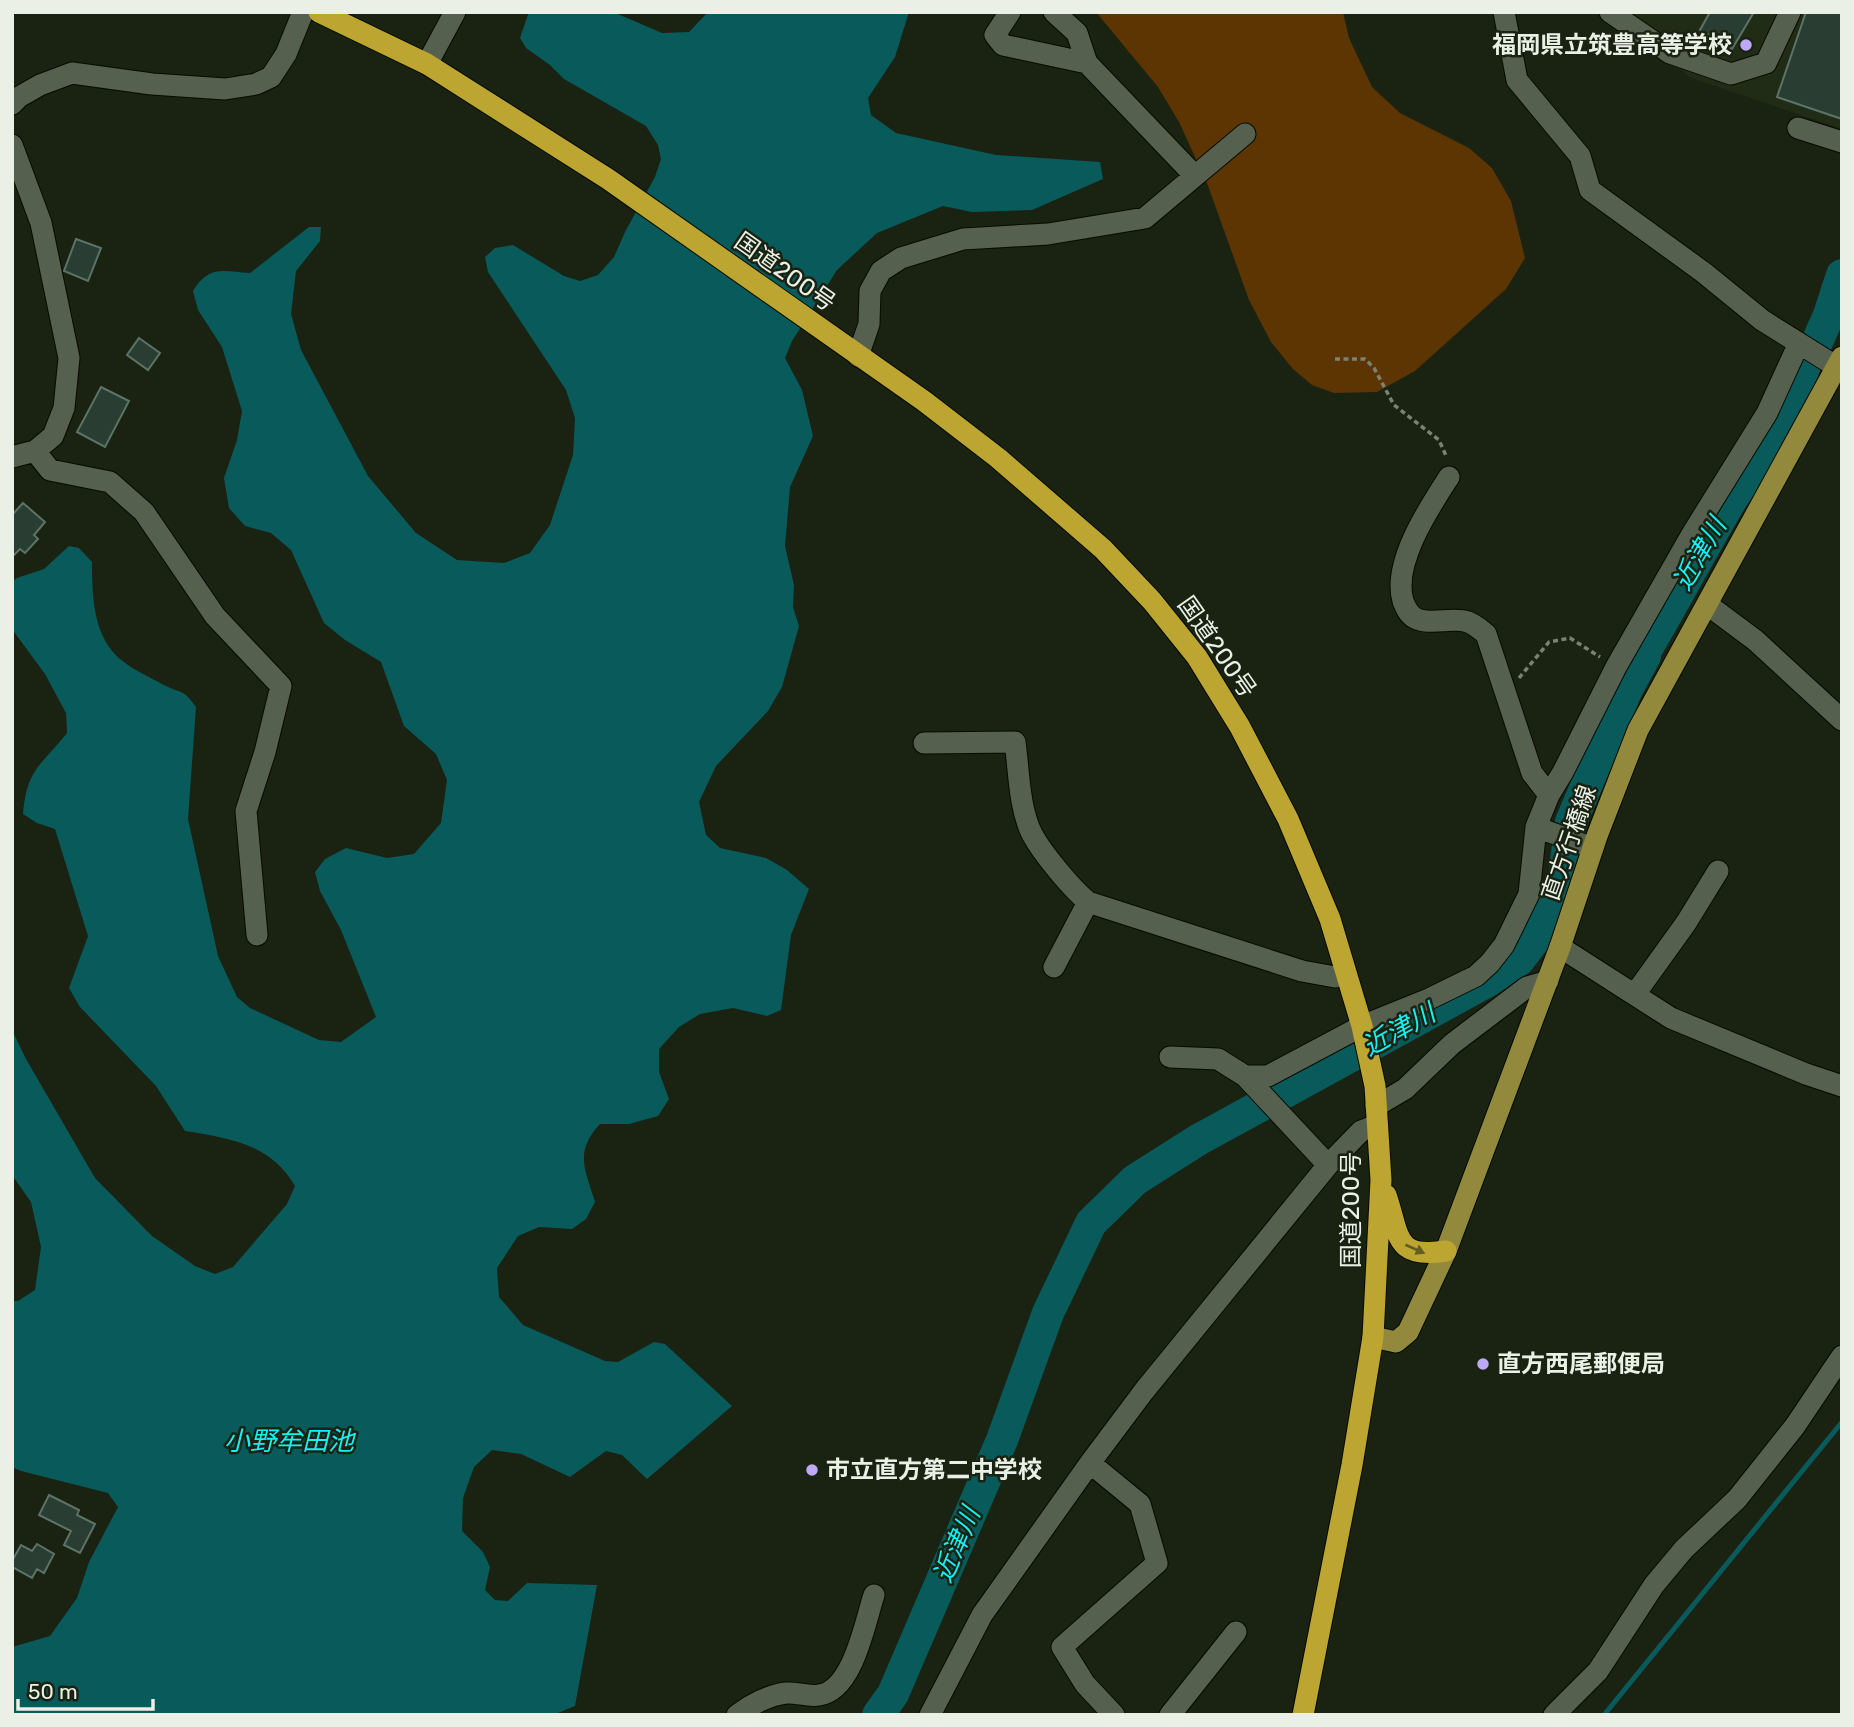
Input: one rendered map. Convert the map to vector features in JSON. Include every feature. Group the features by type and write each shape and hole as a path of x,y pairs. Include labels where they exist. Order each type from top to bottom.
{"highway":[{"name":"国道200号","path":"319,12 427,64 608,179 924,401 998,457 1103,549 1152,601 1197,657 1240,727 1287,819 1330,919 1362,1026 1376,1106 1381,1180 1373,1337 1352,1465 1303,1715"},
{"path":"1381,1180 1398,1238 1409,1248 1424,1254 1446,1251"}],"main road":[{"name":"直方行橋線","path":"1373,1337 1396,1342 1408,1332 1446,1251 1560,947 1587,846 1638,730 1838,363"}],"street":[{"path":"12,104 40,85 72,73 152,84 225,89 256,84 271,77 286,54 303,12"},
{"path":"427,64 455,12"},
{"path":"1010,12 995,35 1003,44 1087,63"},
{"path":"1054,12 1077,33 1087,63 1195,176"},
{"path":"1503,12 1517,80 1580,156 1590,190 1703,272 1762,320 1838,363"},
{"path":"1610,12 1670,53 1731,74 1766,62 1790,12"},
{"path":"1798,128 1842,142"},
{"path":"850,351 869,324 870,291 881,271 901,258 962,239 1048,234 1145,218 1245,134"},
{"path":"12,145 41,223 69,358 64,408 53,436 35,451 12,457"},
{"path":"1251,1081 1268,1076 1362,1026 1429,999 1476,976 1490,963 1511,934 1529,894 1549,795 1616,667 1692,534 1767,413 1799,343"},
{"path":"35,451 50,470 110,482 144,512 215,616 281,686 265,752 246,811 257,935"},
{"path":"1449,477 1409,548 1402,577 1402,596 1406,611 1418,620 1468,621 1486,634 1532,773 1549,795"},
{"path":"1708,605 1755,640 1842,720"},
{"path":"923,743 1015,742 1025,808 1032,834 1075,891 1088,902 1302,971 1335,977 1345,971"},
{"path":"1540,829 1587,846"},
{"path":"1634,994 1686,923 1717,871"},
{"path":"1054,967 1088,902"},
{"path":"1560,947 1671,1018 1805,1074 1842,1086"},
{"path":"933,1713 982,1615 1090,1463 1152,1380 1328,1165 1361,1130 1376,1106 1405,1089 1452,1044 1527,987 1548,981"},
{"path":"1170,1057 1218,1059 1251,1081 1328,1165"},
{"path":"1554,1715 1598,1671 1654,1586 1684,1549 1737,1499 1795,1426 1842,1356"},
{"path":"1090,1463 1140,1504 1157,1563 1062,1647 1085,1684 1114,1715"},
{"path":"737,1715 750,1705 786,1693 819,1695 832,1690 853,1661 874,1595"},
{"path":"1180,1711 1236,1632"}],"path":[{"path":"1335,359 1365,359 1374,368 1394,405 1439,440 1449,463 1449,477"},
{"path":"1506,693 1549,642 1570,638 1616,667"}],"shaded area":[{"path":"1096,12 1343,12 1349,38 1372,87 1400,113 1469,148 1492,168 1511,201 1525,258 1506,289 1415,371 1377,392 1334,393 1312,385 1293,369 1271,342 1249,300 1207,183 1179,122 1158,87"},
{"name":"福岡県立筑豊高等学校","path":"1611,12 1842,12 1842,129 1691,78"}],"water":[{"name":"小野牟田池","path":"529,12 613,12 662,33 689,32 708,12 909,12 895,57 868,98 871,115 896,133 996,155 1100,162 1103,179 1032,210 972,212 943,206 877,233 837,270 792,341 785,358 802,390 813,436 790,487 785,546 794,585 793,607 799,626 782,687 768,711 716,766 699,802 706,835 720,848 766,858 787,870 809,889 791,935 781,1010 767,1016 733,1008 700,1014 679,1027 659,1049 659,1072 669,1099 658,1116 629,1124 600,1124 587,1143 584,1152 585,1170 595,1202 586,1219 572,1229 539,1227 518,1236 497,1268 499,1297 523,1325 605,1361 618,1362 654,1342 665,1344 732,1406 647,1479 622,1455 606,1451 570,1477 521,1454 492,1450 474,1467 463,1498 462,1531 483,1552 490,1567 485,1590 495,1600 508,1601 527,1583 597,1585 575,1706 553,1715 12,1715 12,1647 50,1636 77,1598 89,1562 118,1507 108,1493 12,1467 12,1301 18,1301 35,1290 41,1247 31,1202 12,1175 12,1030 95,1178 152,1236 195,1266 215,1274 233,1267 287,1204 295,1186 274,1161 248,1145 185,1131 156,1086 80,1007 69,988 88,936 55,829 37,823 23,814 32,777 67,733 66,713 45,674 12,629 12,582 44,569 69,546 79,548 92,562 96,617 106,642 114,653 138,671 185,694 196,707 188,819 218,956 237,997 250,1008 319,1040 341,1042 376,1017 341,930 320,891 315,872 325,859 346,848 387,858 414,854 441,823 447,780 436,754 404,726 381,662 345,640 324,623 291,550 271,533 245,526 229,508 224,478 237,440 242,411 222,347 198,310 193,291 205,277 217,271 250,273 309,227 321,227 320,241 296,271 291,314 301,350 368,476 416,533 457,560 504,563 530,553 550,525 573,455 575,418 566,390 488,272 485,257 495,248 513,245 564,276 580,281 598,275 614,257 655,177 661,159 658,145 646,126 564,79 526,48 520,38"}],"building":[{"path":"1710,12 1754,12 1732,49 1700,30"},
{"path":"1806,12 1842,12 1842,119 1777,97"},
{"path":"76,239 101,248 88,281 64,271"},
{"path":"139,338 160,353 148,370 127,355"},
{"path":"101,387 129,401 105,447 77,432"},
{"path":"23,503 45,522 34,535 38,539 25,553 20,549 12,557 12,515"},
{"path":"49,1495 79,1510 77,1515 95,1524 80,1553 64,1545 71,1531 39,1515"},
{"path":"37,1544 54,1554 44,1573 37,1569 32,1578 12,1567 12,1561 21,1545 32,1551"}],"waterway":[{"name":"近津川","path":"878,1715 893,1694 1002,1440 1048,1313 1091,1223 1135,1180 1198,1140 1488,981 1519,960 1542,930 1564,876 1571,822 1627,689 1646,650 1730,502 1753,468 1799,383 1808,356 1829,315 1842,275"},
{"path":"1604,1715 1842,1422"}],"place":[{"name":"福岡県立筑豊高等学校","path":"1746,45"},
{"name":"直方西尾郵便局","path":"1483,1364"},
{"name":"市立直方第二中学校","path":"812,1470"}]}
